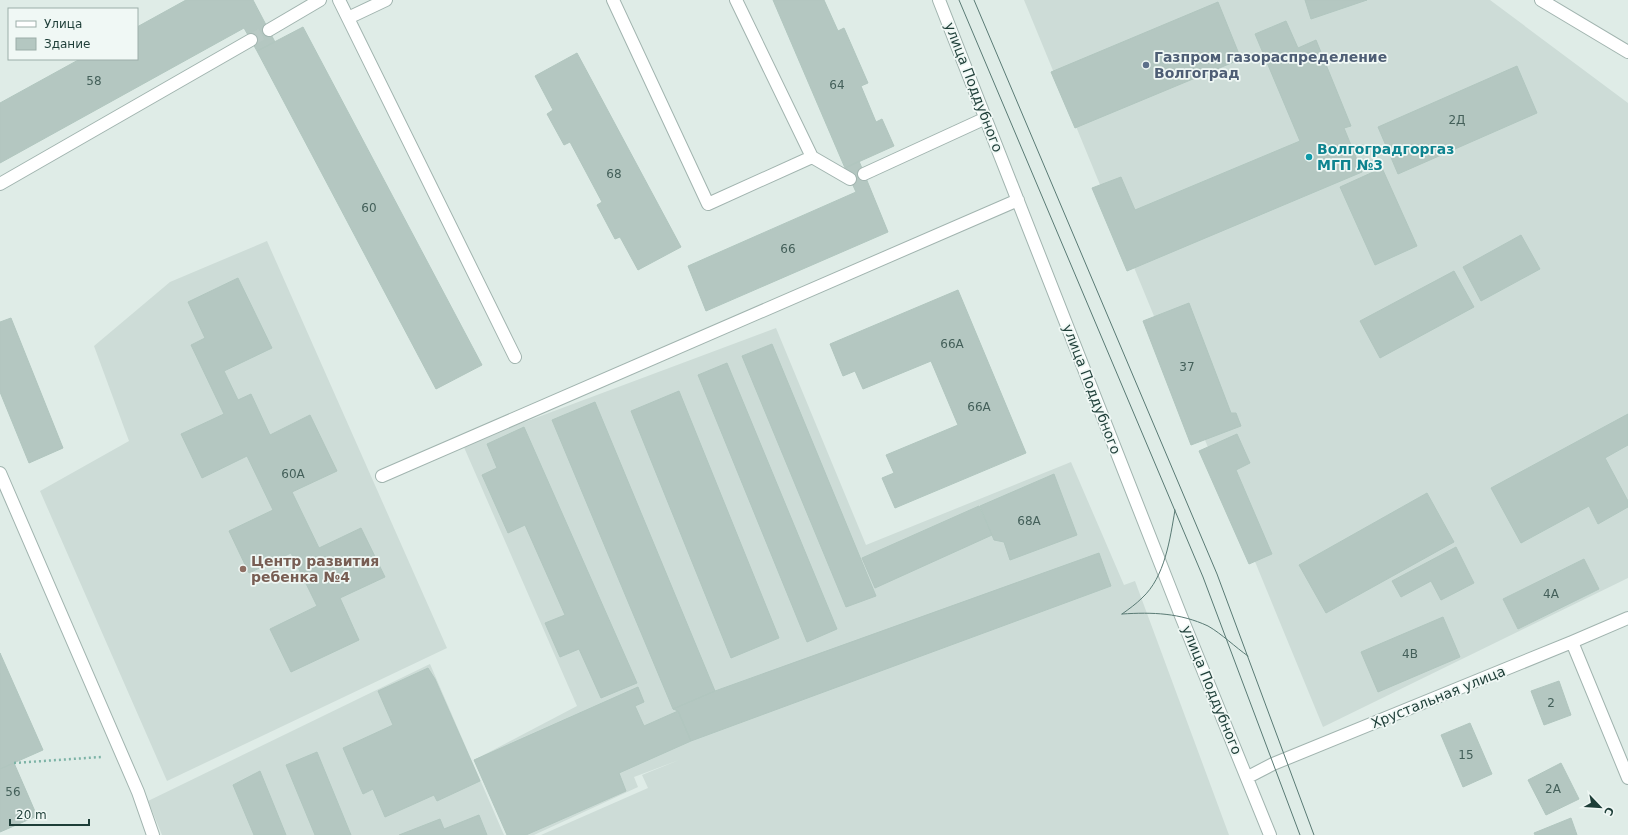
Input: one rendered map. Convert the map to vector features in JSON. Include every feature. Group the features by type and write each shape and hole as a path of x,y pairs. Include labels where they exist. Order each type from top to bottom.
{"street":[{"path":"269,30 320,0"},
{"path":"339,0 516,357"},
{"path":"348,18 386,0"},
{"path":"612,0 708,204 812,157"},
{"path":"736,0 812,157 850,179"},
{"name":"улица Поддубного","path":"939,0 1181,616 1248,777 1270,835"},
{"path":"1541,0 1628,52"},
{"path":"0,184 251,40"},
{"path":"864,174 986,118"},
{"path":"382,476 1018,200"},
{"path":"0,473 138,792 153,835"},
{"name":"Хрустальная улица","path":"1248,777 1273,764 1628,618"},
{"path":"1572,642 1628,778"}],"path":[{"path":"14,763 122,756"}],"shaded area":[{"path":"1024,0 1490,0 1628,103 1628,578 1323,727"},
{"name":"Центр развития ребенка №4","path":"267,241 447,648 167,781 40,491 129,441 94,346 170,282"},
{"path":"776,328 866,545 1071,462 1124,585 1135,581 1229,835 541,835 648,788 642,775 679,760 634,777 638,787 534,835 508,835 474,760 577,706 463,445"},
{"path":"430,664 504,835 162,835 148,801"}],"building":[{"path":"186,0 253,0 275,42 257,51 244,28 0,163 0,103 78,60 138,60 138,26"},
{"path":"773,0 824,0 838,31 844,28 868,83 861,86 876,122 882,119 894,146 845,168"},
{"path":"1305,0 1367,0 1311,19"},
{"name":"Газпром газораспределение Волгоград","path":"1218,2 1241,59 1075,128 1051,72"},
{"name":"Волгоградгоргаз МГП №3","path":"1286,21 1298,48 1316,40 1351,126 1344,128 1362,172 1127,271 1092,188 1121,177 1135,210 1300,141 1255,34"},
{"path":"303,27 482,365 436,389 257,51"},
{"path":"577,53 681,247 638,270 620,237 615,239 597,205 602,202 570,142 564,145 547,114 553,110 535,76"},
{"path":"1517,66 1537,113 1398,174 1378,127"},
{"path":"859,161 888,232 706,311 688,266 856,192 845,168"},
{"path":"1382,168 1417,246 1375,265 1340,187"},
{"path":"1521,235 1540,269 1481,301 1463,267"},
{"path":"1454,271 1474,307 1380,358 1360,321"},
{"path":"238,278 272,348 224,371 238,400 251,394 270,435 310,415 337,471 292,492 319,548 361,528 385,577 340,598 359,640 291,672 270,629 317,606 291,553 249,573 229,531 273,510 247,456 202,478 181,434 224,414 191,345 205,338 188,302"},
{"path":"958,290 1026,453 895,508 882,478 894,473 886,455 958,425 931,361 863,389 855,371 843,376 830,344"},
{"path":"1189,303 1231,413 1236,413 1241,426 1191,445 1143,321"},
{"path":"11,318 63,448 29,463 0,392 0,322"},
{"path":"772,344 876,596 846,607 742,356"},
{"path":"727,363 837,629 807,642 698,375"},
{"path":"679,391 779,638 731,658 631,411"},
{"path":"595,402 715,691 673,709 552,420"},
{"path":"1628,414 1628,445 1605,458 1628,501 1628,507 1598,524 1589,506 1521,543 1491,488"},
{"path":"524,427 637,683 601,698 579,649 560,657 545,623 565,615 525,525 508,533 482,475 497,468 487,444"},
{"path":"1237,434 1250,463 1236,470 1272,554 1249,564 1199,451"},
{"path":"1054,474 1077,535 1010,560 1004,542 994,540 980,506"},
{"path":"1427,493 1454,542 1326,613 1299,565"},
{"path":"979,506 992,535 875,588 862,558"},
{"path":"1456,547 1474,583 1441,600 1431,581 1401,597 1392,581"},
{"path":"1099,553 1111,586 691,741 678,711 673,709 715,691"},
{"path":"1584,559 1599,589 1518,629 1503,599"},
{"path":"1443,617 1460,657 1378,692 1361,652"},
{"path":"0,653 43,750 0,769"},
{"path":"428,668 435,679 480,781 437,801 434,795 385,817 373,789 363,794 343,748 393,725 378,691"},
{"path":"1559,681 1571,715 1544,725 1531,691"},
{"path":"638,687 644,702 635,706 644,726 678,711 691,741 619,773 626,791 526,835 507,835 474,760"},
{"path":"1470,723 1492,774 1463,787 1441,735"},
{"path":"317,752 351,835 315,835 286,765"},
{"path":"14,763 37,816 0,832 0,769"},
{"path":"1561,763 1579,799 1546,815 1528,780"},
{"path":"260,771 286,835 254,835 233,785"},
{"path":"479,815 487,835 399,835 440,819 444,829"},
{"path":"1571,818 1577,835 1535,835 1534,833"}],"tunnel":[{"path":"251,40 269,30"}],"tram line":[{"path":"959,0 1203,577 1300,835"},
{"path":"974,0 1217,574 1314,835"},
{"path":"1122,614 1142,598 1156,579 1165,557 1175,510"},
{"path":"1122,614 1155,613 1187,618 1213,629 1248,656"}],"place":[{"name":"Газпром газораспределение Волгоград","path":"1146,65"},
{"name":"Волгоградгоргаз МГП №3","path":"1309,157"},
{"name":"Центр развития ребенка №4","path":"243,569"}]}
